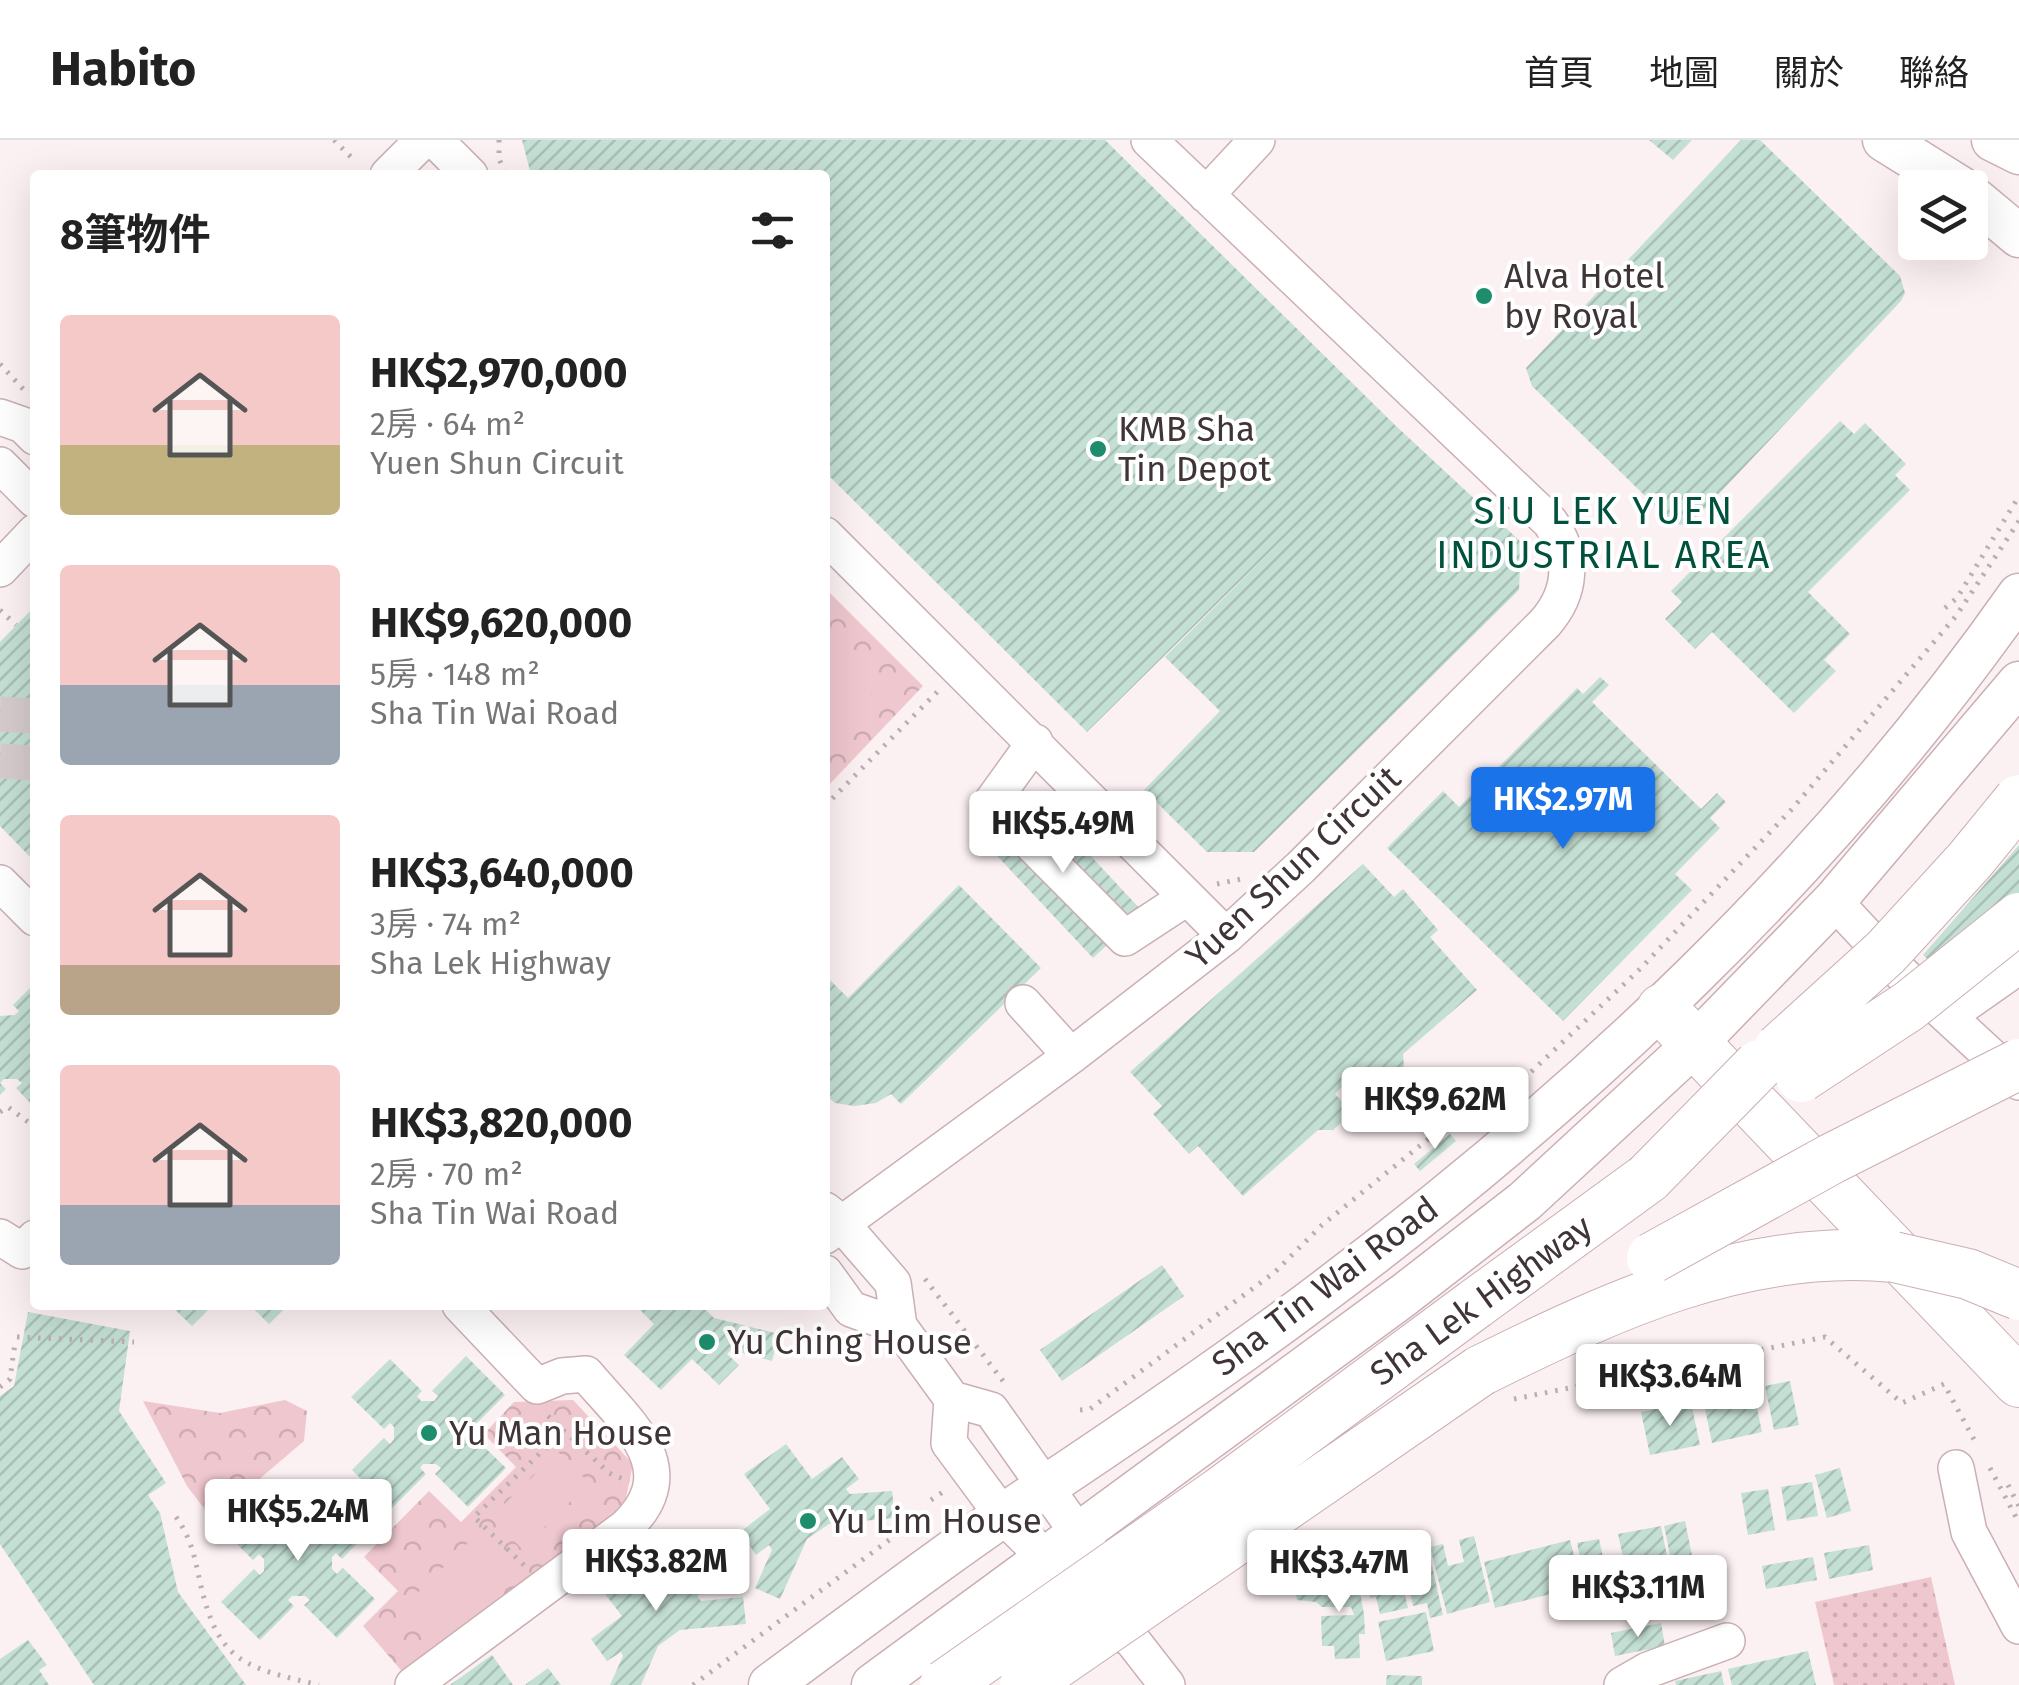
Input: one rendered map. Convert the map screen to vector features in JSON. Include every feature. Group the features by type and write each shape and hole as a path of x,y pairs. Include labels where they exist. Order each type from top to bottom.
{"highway":[{"path":"1648,1178 1759,1066 1886,952 2019,800"},
{"name":"Sha Lek Highway","path":"944,1685 1221,1492 1648,1178 1908,1006 2019,918"},
{"path":"1679,1026 2019,1382"},
{"name":"Sha Lek Highway","path":"1025,1685 1490,1386 1556,1315 1694,1234 2019,1064"},
{"path":"1490,1386 1555,1334 1726,1270 1774,1258 1836,1253 1894,1257 1968,1274 2019,1296"}],"main road":[{"path":"1884,140 1933,170"},
{"path":"1993,140 2019,154"},
{"path":"1988,200 2019,211"},
{"path":"1988,209 2019,236"},
{"name":"Sha Tin Wai Road","path":"873,1685 1510,1213 1679,1026 1759,913 1954,687 2019,595"},
{"name":"Sha Tin Wai Road","path":"770,1685 1360,1264 1509,1145 1679,1026 1834,901 2019,683"}],"street":[{"path":"393,170 423,140"},
{"path":"435,140 465,170"},
{"name":"Yuen Shun Circuit","path":"830,1223 1070,1056 1226,936 1301,867 1545,623 1566,590 1568,564 1563,540 1550,522 1149,140"},
{"path":"1206,195 1257,140"},
{"path":"0,417 23,425 30,433"},
{"path":"0,464 30,495"},
{"path":"0,569 30,537"},
{"path":"830,540 1035,742 1195,889 1226,936"},
{"path":"1035,742 991,802 1125,938 1195,889"},
{"path":"0,883 30,913"},
{"path":"1834,901 1902,974 2019,1082"},
{"path":"1948,1016 2019,966"},
{"path":"1022,1003 1070,1056"},
{"path":"830,1223 893,1283 900,1326 952,1399 991,1410 1044,1488 1064,1547 1103,1622 1132,1640 1166,1685"},
{"path":"0,1237 22,1251 30,1243"},
{"path":"830,1279 851,1309 900,1326"},
{"path":"413,1685 626,1527 643,1511 651,1490 652,1466 647,1447 586,1374 562,1376 537,1386 465,1310"},
{"path":"952,1399 949,1442 1003,1516 1064,1547"},
{"path":"1978,1483 1969,1532 2019,1626"},
{"path":"1622,1685 1648,1670 1727,1641"}],"path":[{"path":"334,140 351,158"},
{"path":"498,140 498,159 504,170"},
{"path":"0,364 30,397"},
{"path":"1945,608 1956,598 2019,496"},
{"path":"1080,1410 1090,1409 1275,1272 1322,1225 1469,1106 1531,1072 1640,969 1792,808 1943,631 2019,520"},
{"path":"0,610 16,625"},
{"path":"830,801 944,685"},
{"path":"1195,889 1256,873"},
{"path":"0,1112 8,1107 30,1123"},
{"path":"920,1273 1003,1381"},
{"path":"1490,1386 1825,1338 1902,1403 1944,1384"},
{"path":"0,1387 10,1380 16,1340 134,1342"},
{"path":"537,1386 540,1408 609,1473 651,1490"},
{"path":"546,1586 474,1517 563,1431"},
{"path":"1978,1483 2019,1506"},
{"path":"931,1500 953,1485"},
{"path":"695,1685 927,1512"},
{"path":"176,1517 190,1536 207,1617 229,1652 272,1674 318,1685"}],"green space":[{"path":"830,593 923,686 830,784"},
{"path":"830,640 878,687 830,736"},
{"path":"285,1400 307,1411 304,1441 212,1519 187,1486 143,1401 220,1413"},
{"path":"573,1400 633,1464 624,1507 405,1675 363,1626 398,1591 364,1557 429,1491 461,1522 516,1467 484,1434 514,1402"},
{"path":"558,1452 589,1483 522,1549 491,1517"},
{"path":"478,1533 509,1564 442,1630 411,1599"},
{"path":"1931,1577 1955,1685 1834,1685 1815,1602"}],"building":[{"name":"KMB Sha Tin Depot","path":"522,140 1105,140 1396,426 1521,542 1519,590 1254,852 1207,852 1144,790 1220,711 1165,657 1301,521 1087,732 830,477 830,170 530,170"},
{"path":"1649,140 1692,140 1673,160"},
{"path":"1741,140 1760,140 1900,276 1905,293 1698,516 1686,525 1674,524 1532,386 1526,368"},
{"path":"1840,421 1854,434 1865,423 1906,464 1895,475 1910,490 1808,592 1850,634 1824,660 1836,671 1794,713 1712,632 1695,649 1665,619 1682,602 1671,591"},
{"path":"30,611 30,857 0,826 0,642"},
{"path":"1600,677 1609,685 1592,702 1701,809 1717,793 1726,802 1710,818 1720,828 1675,874 1692,890 1563,1021 1387,848 1443,791 1459,807 1577,688 1583,694"},
{"path":"1033,794 1143,912 1093,958 983,841"},
{"path":"2019,845 2019,931 1951,981 1923,955"},
{"path":"1363,864 1394,897 1403,889 1438,930 1430,937 1477,990 1403,1054 1404,1067 1381,1086 1363,1066 1335,1094 1352,1112 1333,1130 1318,1130 1243,1196 1198,1146 1189,1154 1153,1114 1162,1106 1130,1072"},
{"path":"959,885 1041,968 901,1104 891,1094 876,1103 854,1106 830,1099 830,980 848,998"},
{"path":"30,988 30,1103 16,1088 22,1083 4,1079 0,1083 0,1016 15,1015 19,1011 13,1005"},
{"path":"1450,1134 1456,1141 1420,1171 1414,1164"},
{"path":"1162,1265 1184,1296 1062,1381 1040,1350"},
{"path":"175,1310 208,1310 192,1326"},
{"path":"255,1310 283,1310 269,1324"},
{"name":"Yu Ching House","path":"640,1310 706,1310 714,1318 779,1334 772,1361 731,1350 727,1354 739,1365 719,1385 692,1359 661,1390 624,1355 654,1324"},
{"path":"28,1312 130,1331 119,1411 166,1483 148,1495 160,1513 178,1592 246,1685 94,1685 0,1544 0,1396 14,1386"},
{"name":"Yu Man House","path":"466,1356 505,1395 473,1427 467,1422 463,1426 463,1438 468,1442 474,1437 506,1468 468,1507 435,1474 441,1468 423,1464 420,1468 426,1474 391,1509 352,1470 384,1438 390,1444 394,1427 390,1423 384,1429 351,1397 390,1359 422,1391 417,1396 421,1401 434,1401 438,1396 432,1391"},
{"path":"1790,1381 1799,1425 1774,1430 1765,1386"},
{"path":"1753,1389 1762,1432 1712,1443 1703,1399"},
{"path":"1691,1402 1700,1445 1650,1455 1641,1412"},
{"name":"Yu Lim House","path":"786,1444 812,1479 842,1457 859,1479 846,1489 850,1494 892,1491 895,1518 829,1524 807,1539 780,1599 755,1588 772,1550 769,1545 756,1555 740,1532 770,1509 744,1474"},
{"path":"1840,1468 1851,1511 1827,1518 1815,1475"},
{"path":"1812,1482 1818,1516 1787,1521 1781,1487"},
{"path":"336,1488 374,1526 342,1559 336,1553 332,1557 332,1569 337,1574 343,1568 375,1599 337,1638 304,1605 310,1600 292,1596 288,1600 294,1606 260,1640 221,1602 254,1569 260,1575 264,1571 264,1559 259,1554 253,1560 221,1528 259,1490 291,1522 285,1528 303,1532 307,1528 301,1522"},
{"path":"1768,1489 1775,1530 1748,1535 1741,1493"},
{"path":"1685,1521 1695,1570 1674,1574 1664,1526"},
{"path":"1661,1526 1671,1576 1629,1584 1618,1534"},
{"path":"1474,1536 1490,1602 1447,1614 1430,1547 1443,1544 1448,1566 1464,1562 1459,1540"},
{"path":"1599,1539 1606,1571 1584,1576 1577,1543"},
{"path":"1570,1540 1582,1586 1495,1608 1484,1562"},
{"path":"1869,1545 1873,1570 1829,1579 1824,1553"},
{"path":"637,1551 663,1586 694,1563 711,1586 697,1596 701,1601 743,1597 746,1624 680,1630 658,1646 641,1685 610,1685 623,1656 621,1652 607,1661 591,1639 622,1616 595,1581"},
{"path":"1813,1557 1817,1580 1766,1589 1762,1566"},
{"path":"1432,1566 1443,1615 1430,1618 1427,1603 1413,1606 1406,1572"},
{"path":"1357,1577 1365,1634 1359,1634 1360,1658 1335,1659 1334,1646 1322,1646 1321,1616 1354,1615 1351,1607 1322,1607 1316,1602 1297,1600 1295,1588"},
{"path":"1401,1579 1408,1608 1380,1614 1376,1597 1370,1598 1368,1586"},
{"path":"1426,1612 1434,1651 1386,1661 1378,1622"},
{"path":"1661,1623 1665,1646 1615,1656 1611,1633"},
{"path":"28,1640 47,1665 39,1670 49,1685 0,1685 0,1659"},
{"path":"1808,1651 1816,1685 1732,1685 1728,1669"},
{"path":"492,1655 513,1685 450,1685"},
{"path":"548,1668 561,1685 525,1685"},
{"path":"1721,1671 1724,1685 1676,1685 1675,1681"},
{"path":"1387,1675 1422,1676 1422,1685 1386,1685"}],"tunnel":[{"path":"0,714 30,716"},
{"path":"0,761 30,763"}],"place":[{"name":"Alva Hotel by Royal","path":"1484,296"},
{"name":"KMB Sha Tin Depot","path":"1098,449"},
{"name":"Yu Ching House","path":"707,1342"},
{"name":"Yu Man House","path":"429,1433"},
{"name":"Yu Lim House","path":"808,1521"}],"district":[{"name":"SIU LEK YUEN INDUSTRIAL AREA","path":"1604,533"}]}
